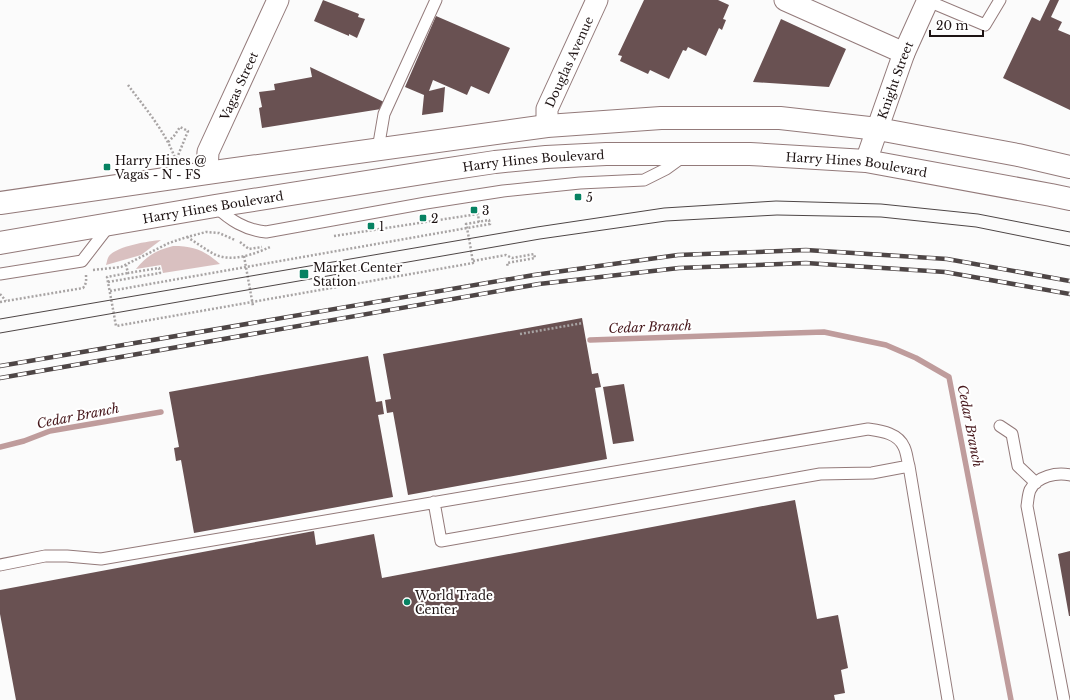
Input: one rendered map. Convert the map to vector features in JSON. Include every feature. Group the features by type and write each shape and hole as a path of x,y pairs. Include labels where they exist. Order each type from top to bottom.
{"main road":[{"path":"0,203 547,126 661,118 780,118 878,129 1018,155 1070,167"},
{"path":"546,157 547,126"},
{"name":"Harry Hines Boulevard","path":"0,243 215,206 494,162 546,157 606,154 750,154 866,161 1052,194 1070,199"}],"street":[{"name":"Vagas Street","path":"208,173 208,152 278,0"},
{"name":"Douglas Avenue","path":"547,126 547,109 597,0"},
{"path":"784,0 904,53"},
{"name":"Knight Street","path":"866,161 904,53 928,1"}],"lane":[{"path":"378,149 384,114 436,0"},
{"path":"928,1 985,25 1000,0"},
{"path":"215,206 228,218 246,228 266,232 426,203 503,191 580,183 644,180 666,169 686,154"},
{"path":"0,274 82,261 110,224"},
{"path":"1000,426 1012,434 1018,466 1036,483"},
{"path":"0,565 45,556 67,556 101,560 868,428 894,436 904,446 909,466 948,700"},
{"path":"434,502 441,541 820,474 872,473 909,466"},
{"path":"1064,700 1028,506 1028,497 1030,489 1036,483 1052,475 1062,473 1070,476"}],"path":[{"path":"128,85 160,129 176,160 188,131 180,127 168,142"},
{"path":"110,292 246,267 467,228 490,224 489,220 466,224 467,228 473,261"},
{"path":"187,237 217,255 228,257 258,253 274,245"},
{"path":"108,282 160,273 159,268 107,277 116,326 473,263 473,261 506,255 512,258 534,254 535,258 508,263"},
{"path":"506,255 508,267"},
{"path":"244,256 253,306"},
{"path":"126,265 128,273"},
{"path":"0,302 83,288 87,281 85,272"},
{"path":"0,294 6,301"},
{"path":"520,334 583,323"}],"shaded area":[{"path":"161,240 141,255 106,265 109,256 119,249"},
{"path":"173,246 193,248 204,252 220,264 163,273 161,265 136,269 152,254"}],"building":[{"path":"323,0 359,14 358,17 365,19 357,38 314,21"},
{"path":"644,0 718,0 729,5 723,19 726,20 722,30 719,28 706,56 688,47 686,51 683,50 669,79 650,70 648,74 620,61 622,56 618,55"},
{"path":"1050,0 1059,0 1051,17 1062,22 1058,30 1070,35 1070,110 1003,78 1032,17 1040,21"},
{"path":"436,16 510,48 489,94 471,86 467,95 433,80 429,91 445,87 443,112 422,115 424,95 405,87"},
{"path":"781,19 846,49 829,87 753,82"},
{"path":"310,67 384,102 381,109 262,128 259,108 262,107 259,92 275,90 274,84 312,77"},
{"path":"582,318 592,374 598,373 601,387 595,388 607,459 408,495 393,412 387,413 385,400 391,399 383,354"},
{"path":"368,356 376,402 382,401 384,414 378,415 393,497 194,533 181,460 176,461 174,448 179,447 169,392"},
{"path":"624,384 634,441 613,444 603,387"},
{"name":"World Trade Center","path":"795,500 817,619 838,615 848,668 841,670 845,693 834,695 835,700 16,700 0,614 0,590 314,531 316,545 374,534 382,578"},
{"path":"1070,551 1070,616 1069,616 1058,554"}],"waterway":[{"name":"Cedar Branch","path":"590,340 824,332 886,345 916,358 949,377 1011,700"},
{"name":"Cedar Branch","path":"0,447 24,441 50,431 161,412"}],"tram line":[{"path":"0,319 537,227 664,208 776,201 881,204 978,214 1070,232"},
{"path":"0,333 540,239 666,221 777,215 881,217 976,227 1070,246"}],"railway":[{"path":"0,366 534,275 678,255 806,250 947,259 1070,281"},
{"path":"0,378 539,284 679,268 806,263 945,272 1070,294"}],"place":[{"name":"Harry Hines @ Vagas - N - FS","path":"107,167"},
{"name":"5","path":"578,197"},
{"name":"3","path":"474,210"},
{"name":"2","path":"423,218"},
{"name":"1","path":"371,226"},
{"name":"Market Center Station","path":"304,274"},
{"name":"World Trade Center","path":"407,602"}]}
